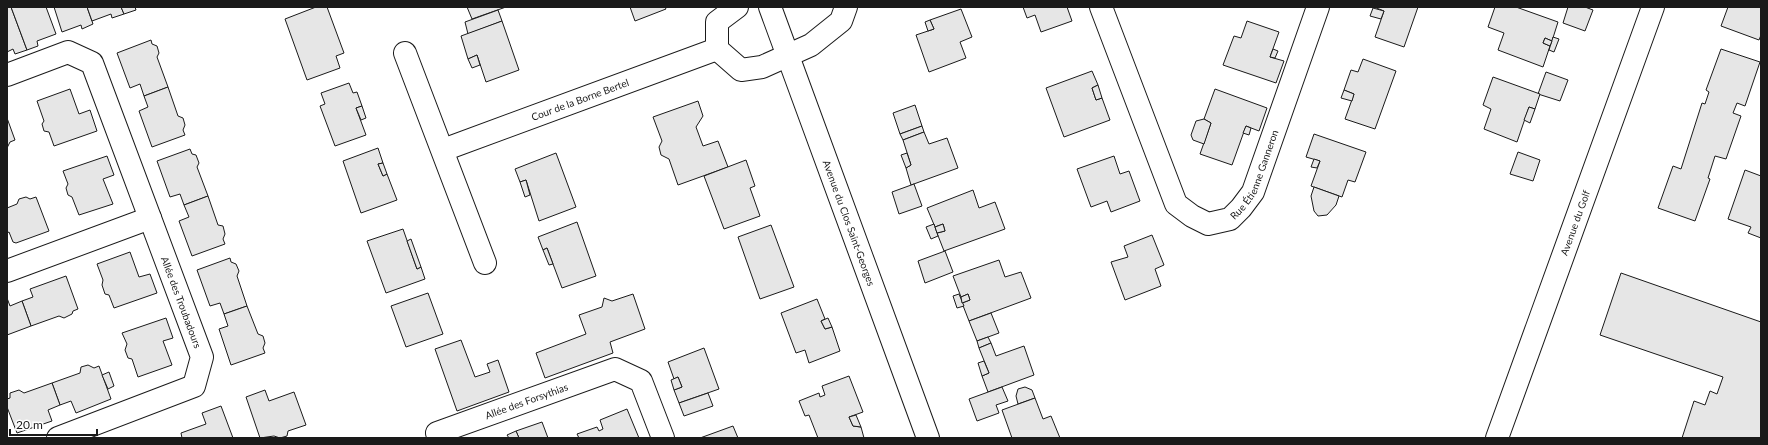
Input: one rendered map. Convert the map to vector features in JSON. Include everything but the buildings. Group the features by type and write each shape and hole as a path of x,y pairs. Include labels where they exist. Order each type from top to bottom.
{"street":[{"path":"737,7 717,22 717,49 741,70 762,67 811,45 842,21 846,7"},
{"name":"Avenue du Clos Saint-Georges","path":"770,7 928,438"},
{"name":"Rue Étienne Ganneron","path":"1101,7 1176,204 1192,216 1208,224 1230,219 1242,208 1253,192 1318,7"},
{"name":"Avenue du Golf","path":"1497,438 1653,7"},
{"name":"Cour de la Borne Bertel","path":"443,150 717,49"},
{"name":"Allée des Troubadours","path":"7,75 68,52 92,63 202,357 194,386 58,438"},
{"path":"405,53 485,263"},
{"path":"7,271 150,218"},
{"name":"Allée des Forsythias","path":"437,433 615,369 641,381 663,438"}]}
